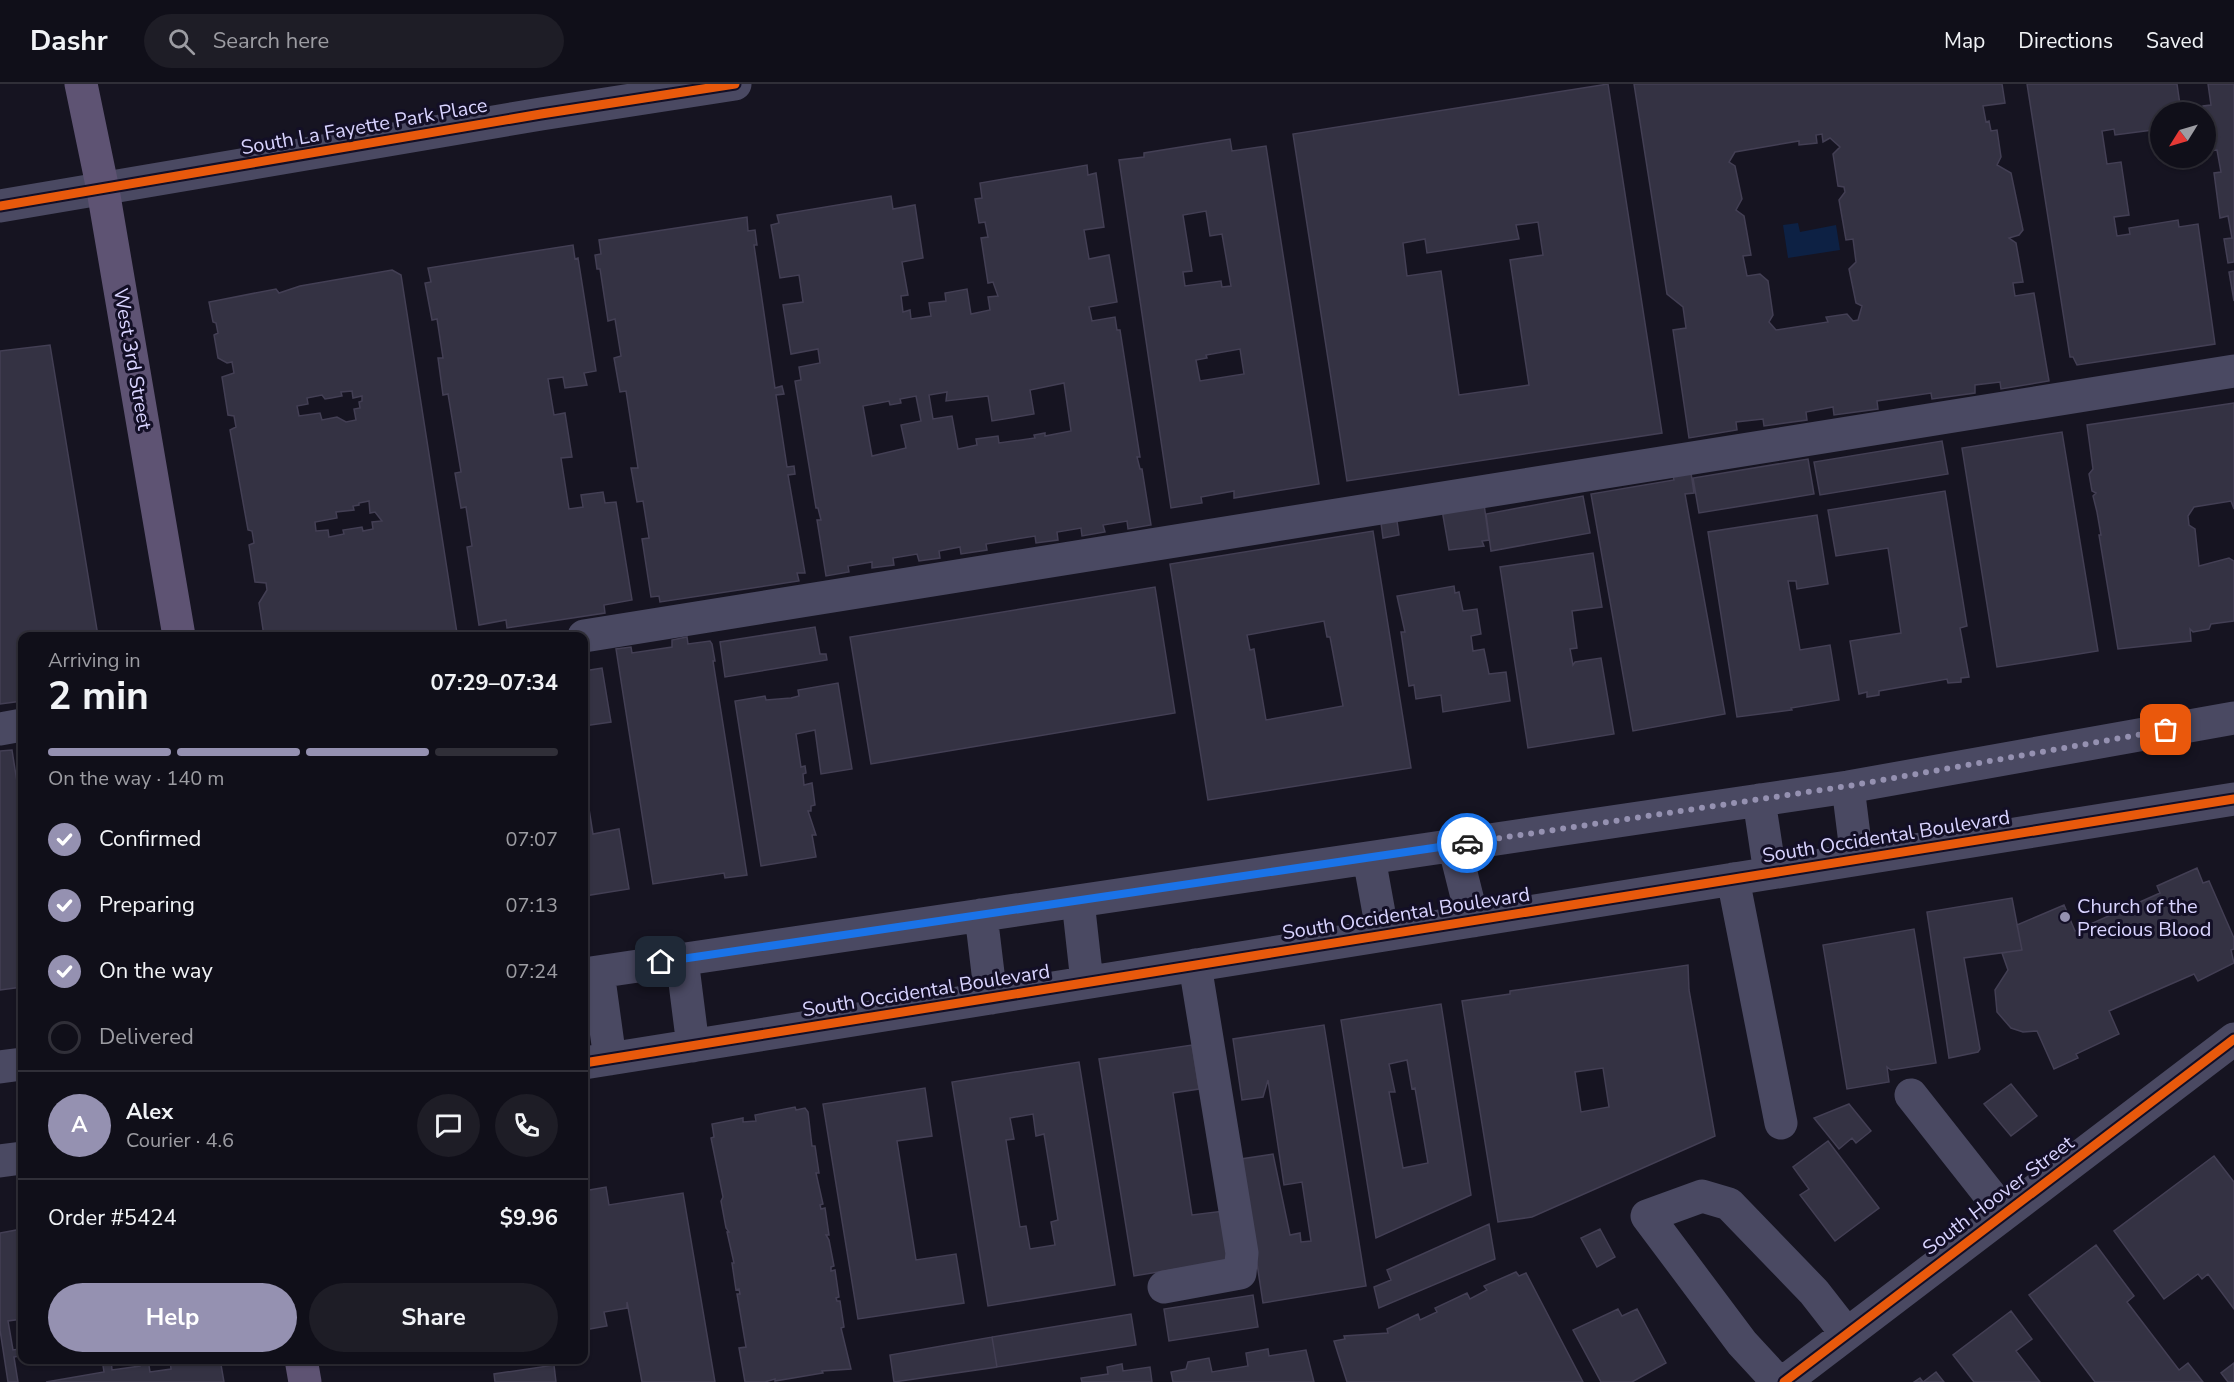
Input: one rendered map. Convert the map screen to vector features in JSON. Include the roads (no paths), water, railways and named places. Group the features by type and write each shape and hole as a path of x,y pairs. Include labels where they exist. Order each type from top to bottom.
{"main road":[{"name":"West 3rd Street","path":"81,84 104,190 178,632"},
{"path":"302,1364 305,1382"}],"street":[{"name":"South La Fayette Park Place","path":"0,206 541,114 735,84"},
{"path":"588,635 2234,371"},
{"path":"597,1061 591,973 1758,800 2234,718"},
{"path":"0,729 18,726"},
{"path":"1848,786 1857,859"},
{"path":"1758,800 1770,873"},
{"name":"South Occidental Boulevard","path":"597,1061 2218,801 2234,819"},
{"path":"1454,845 1473,921"},
{"path":"1369,858 1383,935"},
{"path":"1733,879 1781,1123"},
{"path":"1078,901 1087,982"},
{"path":"981,915 991,998"},
{"path":"682,959 693,1046"},
{"path":"1164,1287 1240,1273 1242,1253 1195,965"},
{"name":"South Hoover Street","path":"1784,1382 2004,1213 2232,1045"},
{"path":"0,1067 18,1065"},
{"path":"1911,1095 2004,1213"},
{"path":"0,1161 18,1159"},
{"path":"1778,1382 1742,1343 1647,1216 1702,1196 1729,1204 1814,1292 1846,1333"}],"water":[{"path":"1798,223 1800,232 1836,225 1840,250 1788,258 1783,225"}],"place":[{"name":"Church of the Precious Blood","path":"2065,917"}]}
